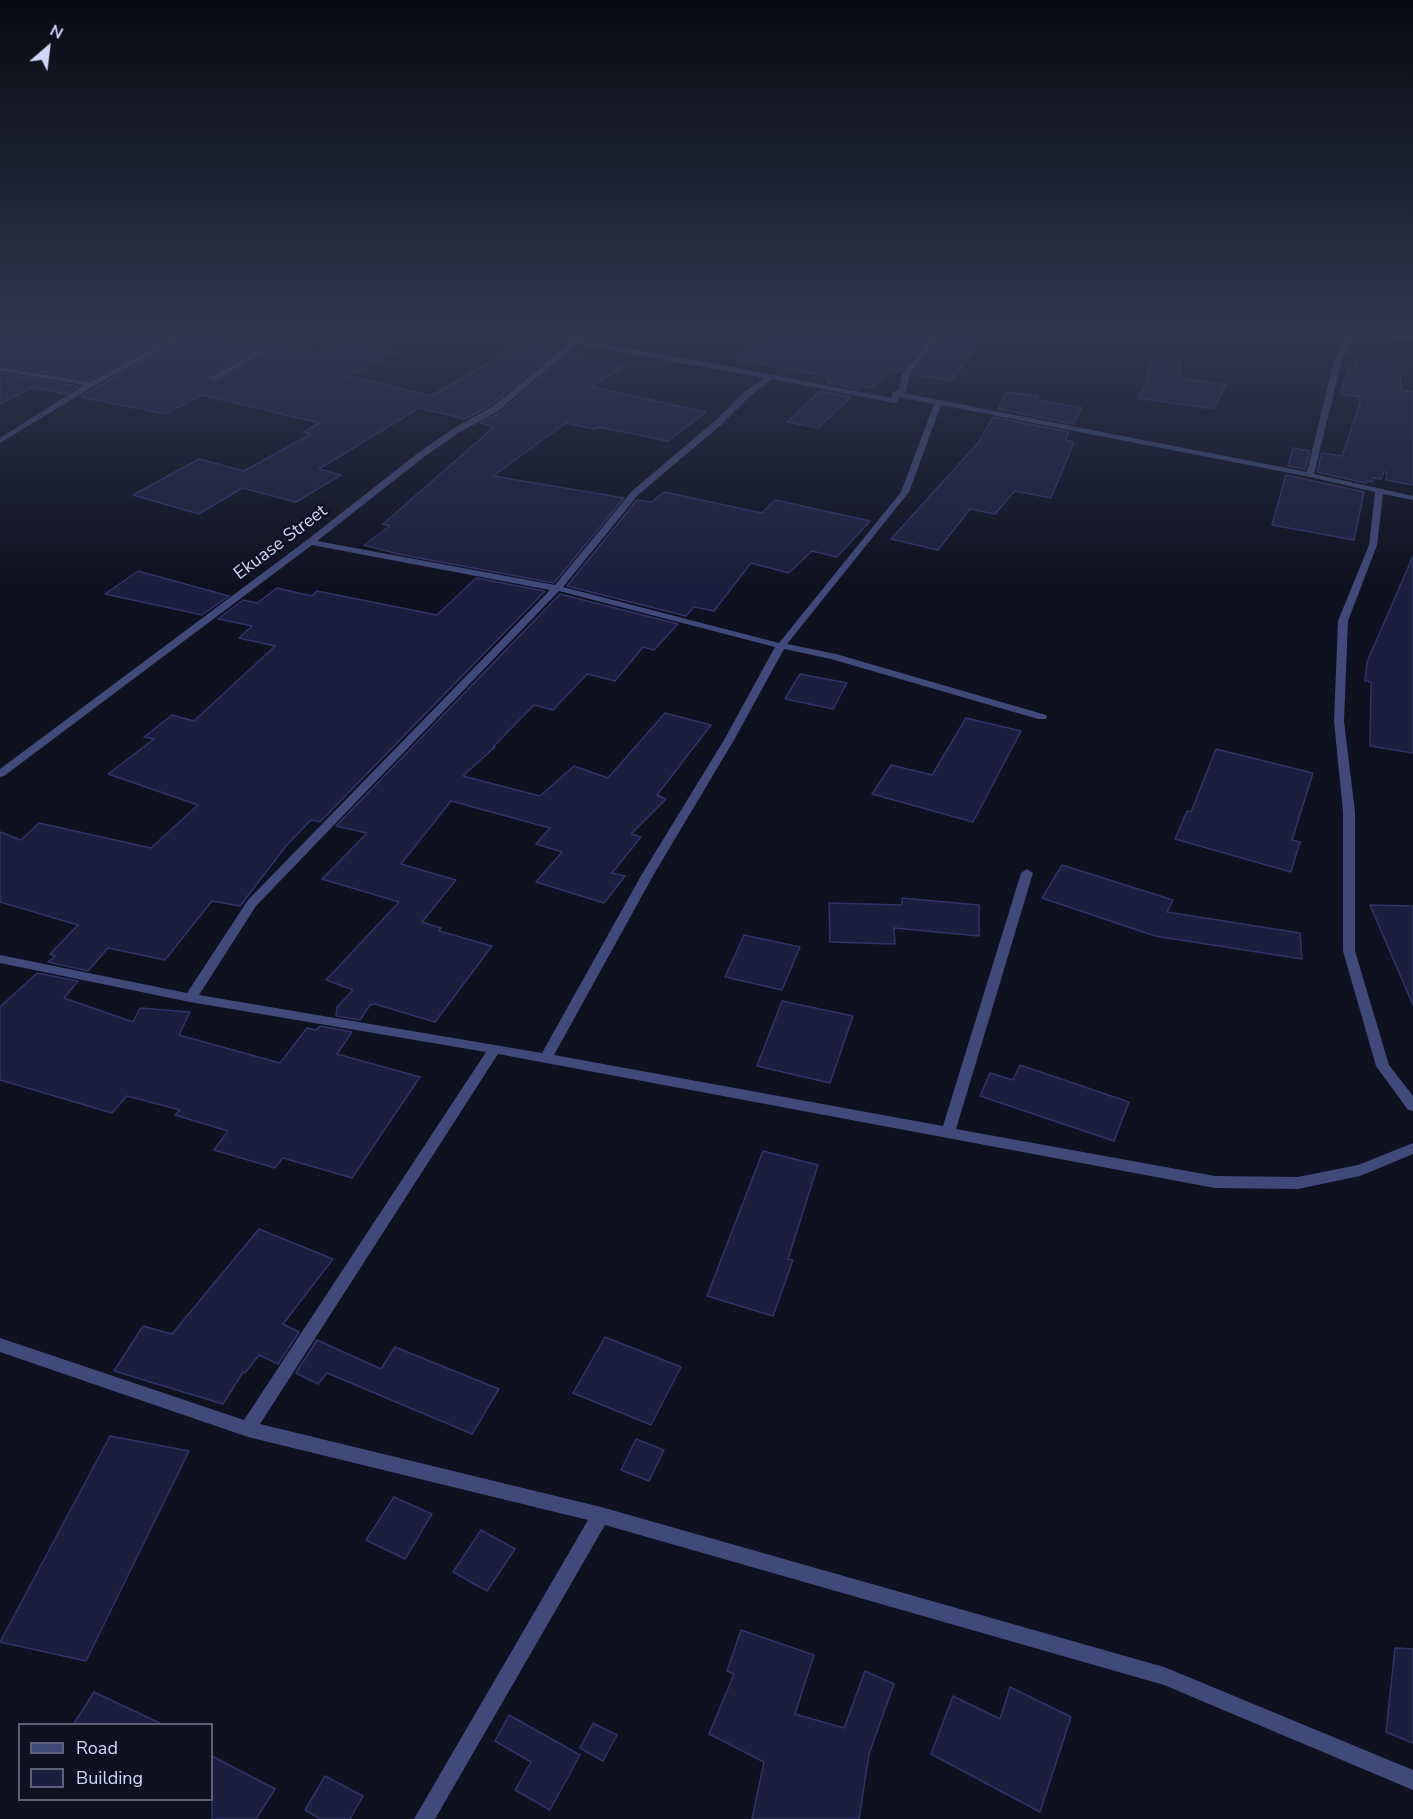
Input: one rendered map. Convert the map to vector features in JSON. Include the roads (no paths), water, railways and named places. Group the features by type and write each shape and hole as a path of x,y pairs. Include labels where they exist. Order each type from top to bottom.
{"street":[{"path":"0,441 34,420"},
{"name":"Ekuase Street","path":"0,774 310,542 421,455 475,420"},
{"path":"190,998 252,903 557,588 635,493 721,420"},
{"path":"545,1059 648,874 729,740 781,646 905,492 932,420"},
{"path":"1021,420 1310,475 1413,498"},
{"path":"1310,475 1323,420"},
{"path":"1379,492 1373,545 1343,621 1340,721 1349,812 1349,951 1383,1066 1413,1106"},
{"path":"310,542 557,588 781,646 833,656 1042,717"},
{"path":"948,1132 1027,873"},
{"path":"0,959 190,998 495,1050 1215,1182 1298,1183 1360,1170 1413,1148"},
{"path":"248,1429 495,1050"},
{"path":"0,1345 248,1429 601,1515 1164,1676 1413,1780"},
{"path":"424,1819 601,1515"}]}
